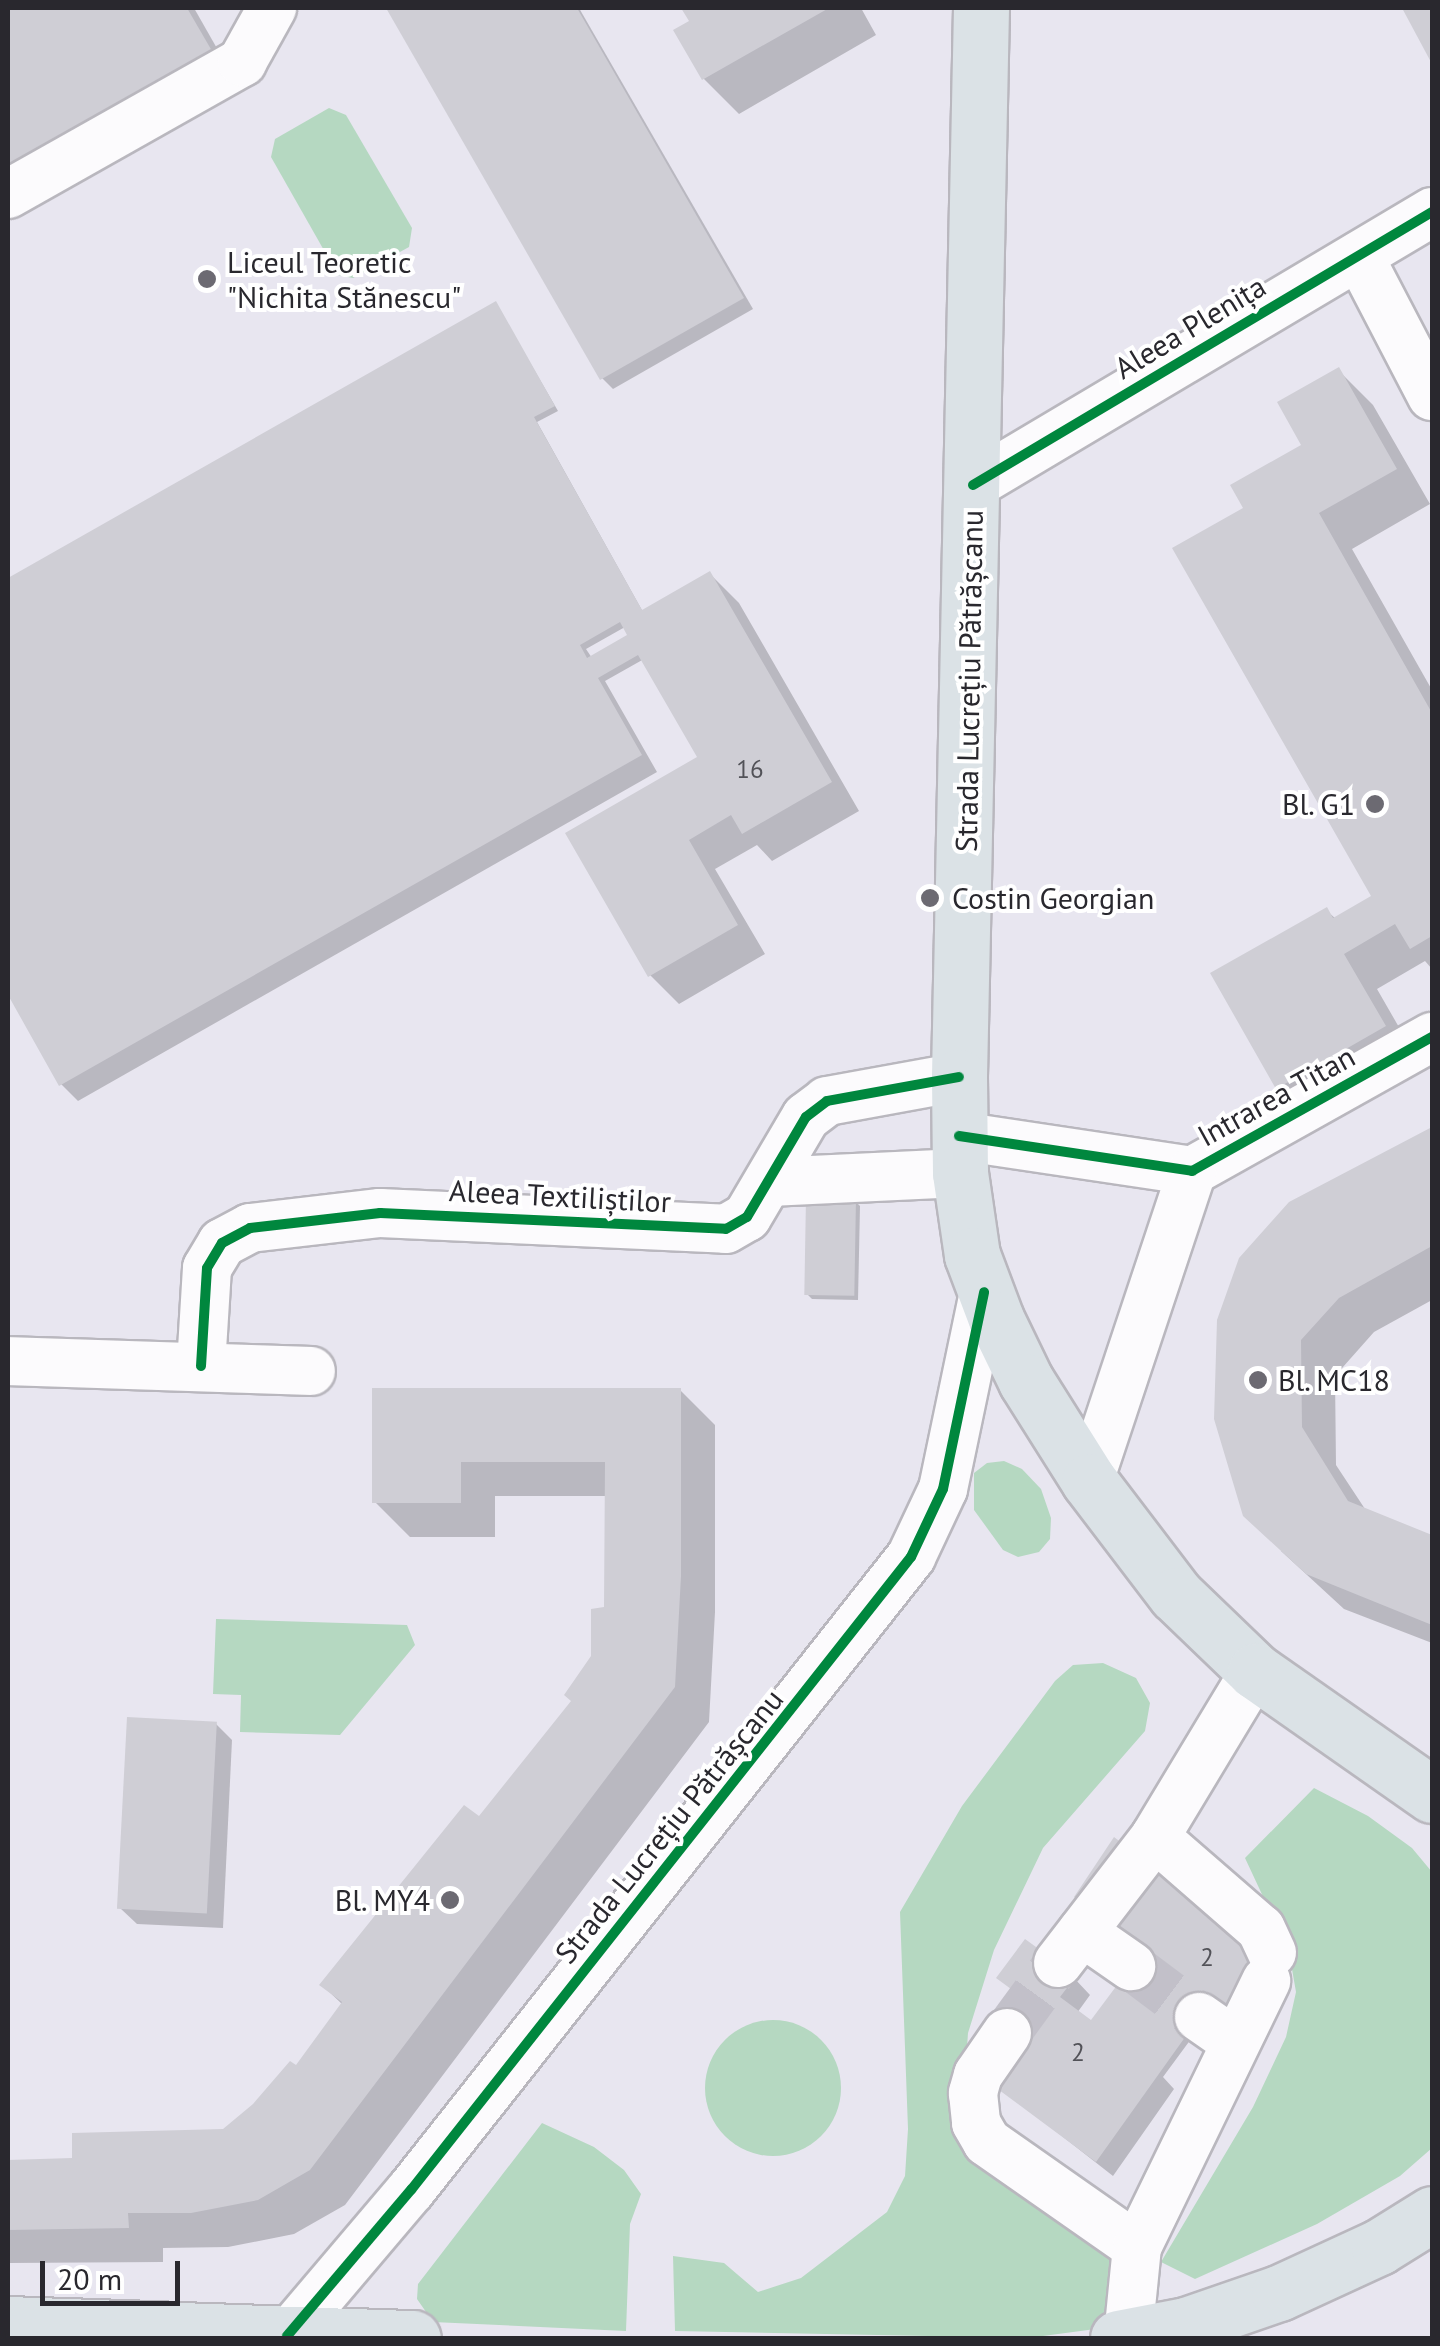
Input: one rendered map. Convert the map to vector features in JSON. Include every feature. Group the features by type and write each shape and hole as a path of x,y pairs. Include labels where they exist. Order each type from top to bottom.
{"main road":[{"name":"Strada Lucrețiu Pătrășcanu","path":"981,8 959,1078 965,1220 984,1292 1026,1382 1090,1481 1176,1596 1255,1671 1432,1795"},
{"path":"1123,2338 1186,2325 1279,2292 1379,2246 1432,2214"},
{"path":"8,2324 413,2338"}],"street":[{"path":"8,194 242,62 272,8"},
{"name":"Aleea Plenița","path":"973,485 1432,212"},
{"path":"1360,256 1432,396"},
{"name":"Intrarea Titan","path":"960,1154 1192,1171 1432,1037"},
{"name":"Aleea Textiliștilor","path":"202,1366 206,1268 222,1243 250,1228 380,1213 726,1229 747,1217 806,1117 827,1102 959,1078"},
{"path":"769,1182 960,1154"},
{"name":"Intrarea Titan","path":"1090,1481 1192,1171"},
{"name":"Strada Lucrețiu Pătrășcanu","path":"287,2336 411,2190 911,1557 943,1489 984,1292"},
{"path":"8,1360 312,1371"},
{"path":"1131,1966 1070,1948 1156,1837 1255,1671"},
{"path":"1123,2338 1136,2247 1217,2030 1269,1967 1261,1929 1156,1837"},
{"path":"1007,2033 978,2075 973,2094 976,2123 987,2142 1136,2247"}],"green space":[{"path":"329,108 346,115 412,228 409,247 353,278 338,275 271,157 275,139"},
{"path":"1004,1461 1022,1469 1041,1489 1051,1518 1050,1539 1039,1552 1018,1557 1003,1550 974,1510 974,1473 987,1463"},
{"path":"216,1619 407,1625 415,1645 340,1735 240,1732 241,1695 213,1694"},
{"path":"1103,1663 1136,1678 1150,1703 1145,1731 1043,1848 994,1950 968,2033 965,2076 967,2098 1123,2251 1118,2326 1028,2338 675,2331 673,2256 724,2263 758,2292 801,2278 887,2212 905,2176 908,2129 900,1912 962,1806 1055,1681 1073,1665"},
{"path":"1314,1788 1368,1816 1412,1848 1432,1872 1432,2148 1400,2176 1317,2224 1195,2279 1161,2262 1253,2107 1286,2037 1296,1992 1289,1952 1245,1858"},
{"path":"773,2020 799,2025 821,2040 836,2062 841,2088 836,2114 821,2136 799,2151 773,2156 747,2151 725,2136 710,2114 705,2088 710,2062 725,2040 747,2025"},
{"path":"542,2123 594,2147 624,2170 641,2194 630,2224 626,2331 433,2322 417,2299 418,2284"}],"building":[{"path":"8,8 187,8 212,51 8,166"},
{"path":"386,8 577,8 744,298 600,380"},
{"path":"681,8 829,8 702,80 673,30 689,21"},
{"path":"1402,8 1432,8 1432,64"},
{"path":"496,301 555,406 534,417 642,610 710,571 832,782 742,834 731,815 689,840 738,925 648,977 565,833 697,757 638,655 598,678 642,755 59,1086 8,995 8,578","holes":["620,622 627,635 587,658 580,645"]},
{"name":"Bl. G1","path":"1339,367 1397,469 1319,513 1432,713 1432,936 1410,949 1395,924 1344,954 1386,1026 1276,1089 1210,973 1327,907 1333,918 1371,896 1172,548 1243,508 1230,485 1301,445 1277,402"},
{"name":"Bl. MC18","path":"1432,1127 1432,1246 1339,1298 1301,1340 1302,1427 1348,1501 1432,1535 1432,1625 1306,1574 1243,1516 1214,1419 1217,1320 1239,1258 1289,1202"},
{"path":"806,1197 856,1198 854,1296 804,1295"},
{"path":"372,1388 681,1388 681,1576 675,1687 310,2170 258,2200 191,2213 128,2213 129,2228 8,2230 8,2160 72,2158 72,2133 223,2129 253,2104 290,2061 296,2065 342,2002 319,1985 464,1805 479,1816 571,1701 564,1695 591,1656 591,1609 604,1607 605,1462 461,1462 461,1503 372,1503"},
{"path":"127,1717 217,1722 207,1913 117,1909"},
{"path":"1114,1837 1258,1947 1237,2016 1213,1998 1096,2162 995,2087 988,2019 1011,1989 996,1978 1025,1939 1076,1976 1060,1997 1091,2020 1144,1949 1074,1897"}],"tunnel":[{"path":"1007,2033 1058,1963"},
{"path":"1131,1966 1199,2017"}],"cycle path":[{"path":"973,485 1432,212"},
{"path":"959,1136 1192,1171 1432,1037"},
{"path":"201,1366 207,1268 222,1243 250,1228 380,1213 726,1229 747,1217 806,1117 827,1101 959,1077"},
{"path":"287,2336 411,2190 911,1557 943,1489 984,1292"}],"place":[{"name":"Liceul Teoretic \"Nichita Stănescu\"","path":"207,279"},
{"name":"Bl. G1","path":"1375,804"},
{"name":"Costin Georgian","path":"930,898"},
{"name":"Bl. MC18","path":"1258,1380"},
{"name":"Bl. MY4","path":"450,1900"}]}
